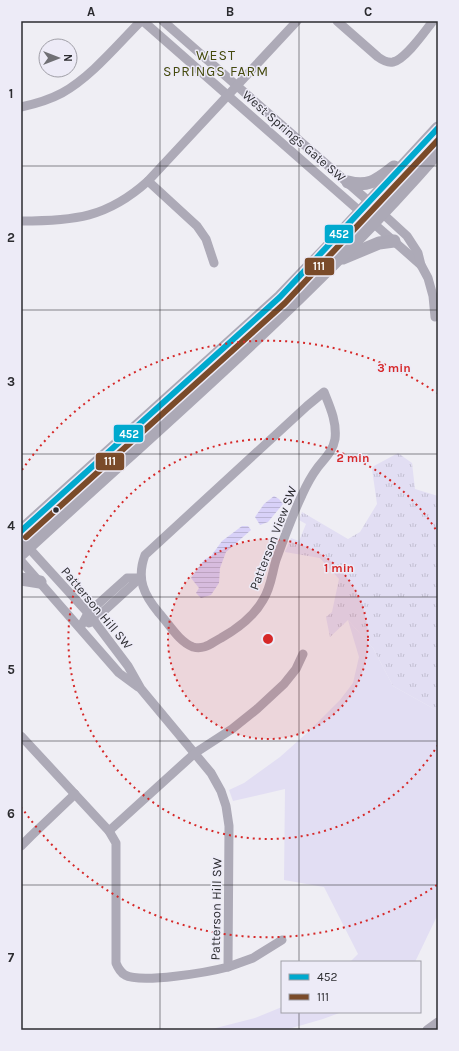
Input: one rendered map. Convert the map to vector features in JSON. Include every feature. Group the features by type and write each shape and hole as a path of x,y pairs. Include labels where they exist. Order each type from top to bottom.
{"main road":[{"path":"21,531 280,297 438,128"},
{"path":"348,182 359,185 367,184 375,180 424,144"},
{"path":"23,547 235,359 374,223 438,152"},
{"path":"336,261 379,243 394,241"},
{"path":"21,516 43,510"},
{"path":"21,579 40,582"}],"street":[{"name":"West Springs Gate SW","path":"142,21 228,96 365,207 382,213 407,236 418,253 421,265 430,284 436,317"},
{"path":"21,107 45,100 61,93 81,80 142,21"},
{"name":"West Springs Gate SW","path":"163,21 348,182 374,223 421,265"},
{"path":"21,221 54,221 88,216 100,212 135,193 298,21"},
{"path":"336,21 378,57 386,62 394,62 402,56 433,21"},
{"path":"148,181 197,226 206,239 214,263"},
{"name":"Patterson View SW","path":"324,392 335,424 335,439 333,447 302,494 276,562 266,596 254,613 231,632 205,648 193,647 183,642 149,600 140,578 142,562 145,555 324,392"},
{"name":"Patterson Hill SW","path":"21,736 114,838 117,846 116,963 121,972 126,976 132,977 161,978 194,974 228,967 230,839 228,816 217,782 212,773 141,689 128,666 90,617 23,547"},
{"name":"Patterson Hill SW","path":"21,561 119,673 141,689"},
{"path":"80,628 90,617 140,578"},
{"path":"108,832 195,753 232,729 257,709 284,684 296,669 303,654"},
{"path":"21,846 75,794"},
{"path":"228,967 253,958 282,940"},
{"path":"427,1030 438,1022"}],"green space":[{"path":"398,453 412,463 415,489 438,496 438,711 393,686 373,648 348,620 330,637 326,617 332,612 339,579 320,558 285,552 291,538 299,541 306,524 299,520 302,512 348,539 360,532 377,504 372,469 374,466"},
{"path":"348,620 373,648 393,686 438,711 438,914 415,961 351,961 358,954 324,887 284,880 285,789 233,801 229,790 244,783 280,757 340,700 353,683 359,657"},
{"path":"281,1007 281,1013 339,1013 285,1030 212,1030 255,1018"}],"shaded area":[{"path":"274,496 283,504 268,522 260,525 255,517 264,504"},
{"path":"242,526 248,526 251,530 226,552 220,568 219,583 211,595 201,598 196,593 199,588 191,578 204,560 211,556 222,541"}],"transit line":[{"name":"452","path":"21,531 280,297 438,128"},
{"name":"111","path":"26,537 285,303 438,140"}],"district":[{"name":"WEST SPRINGS FARM","path":"216,64"}]}
